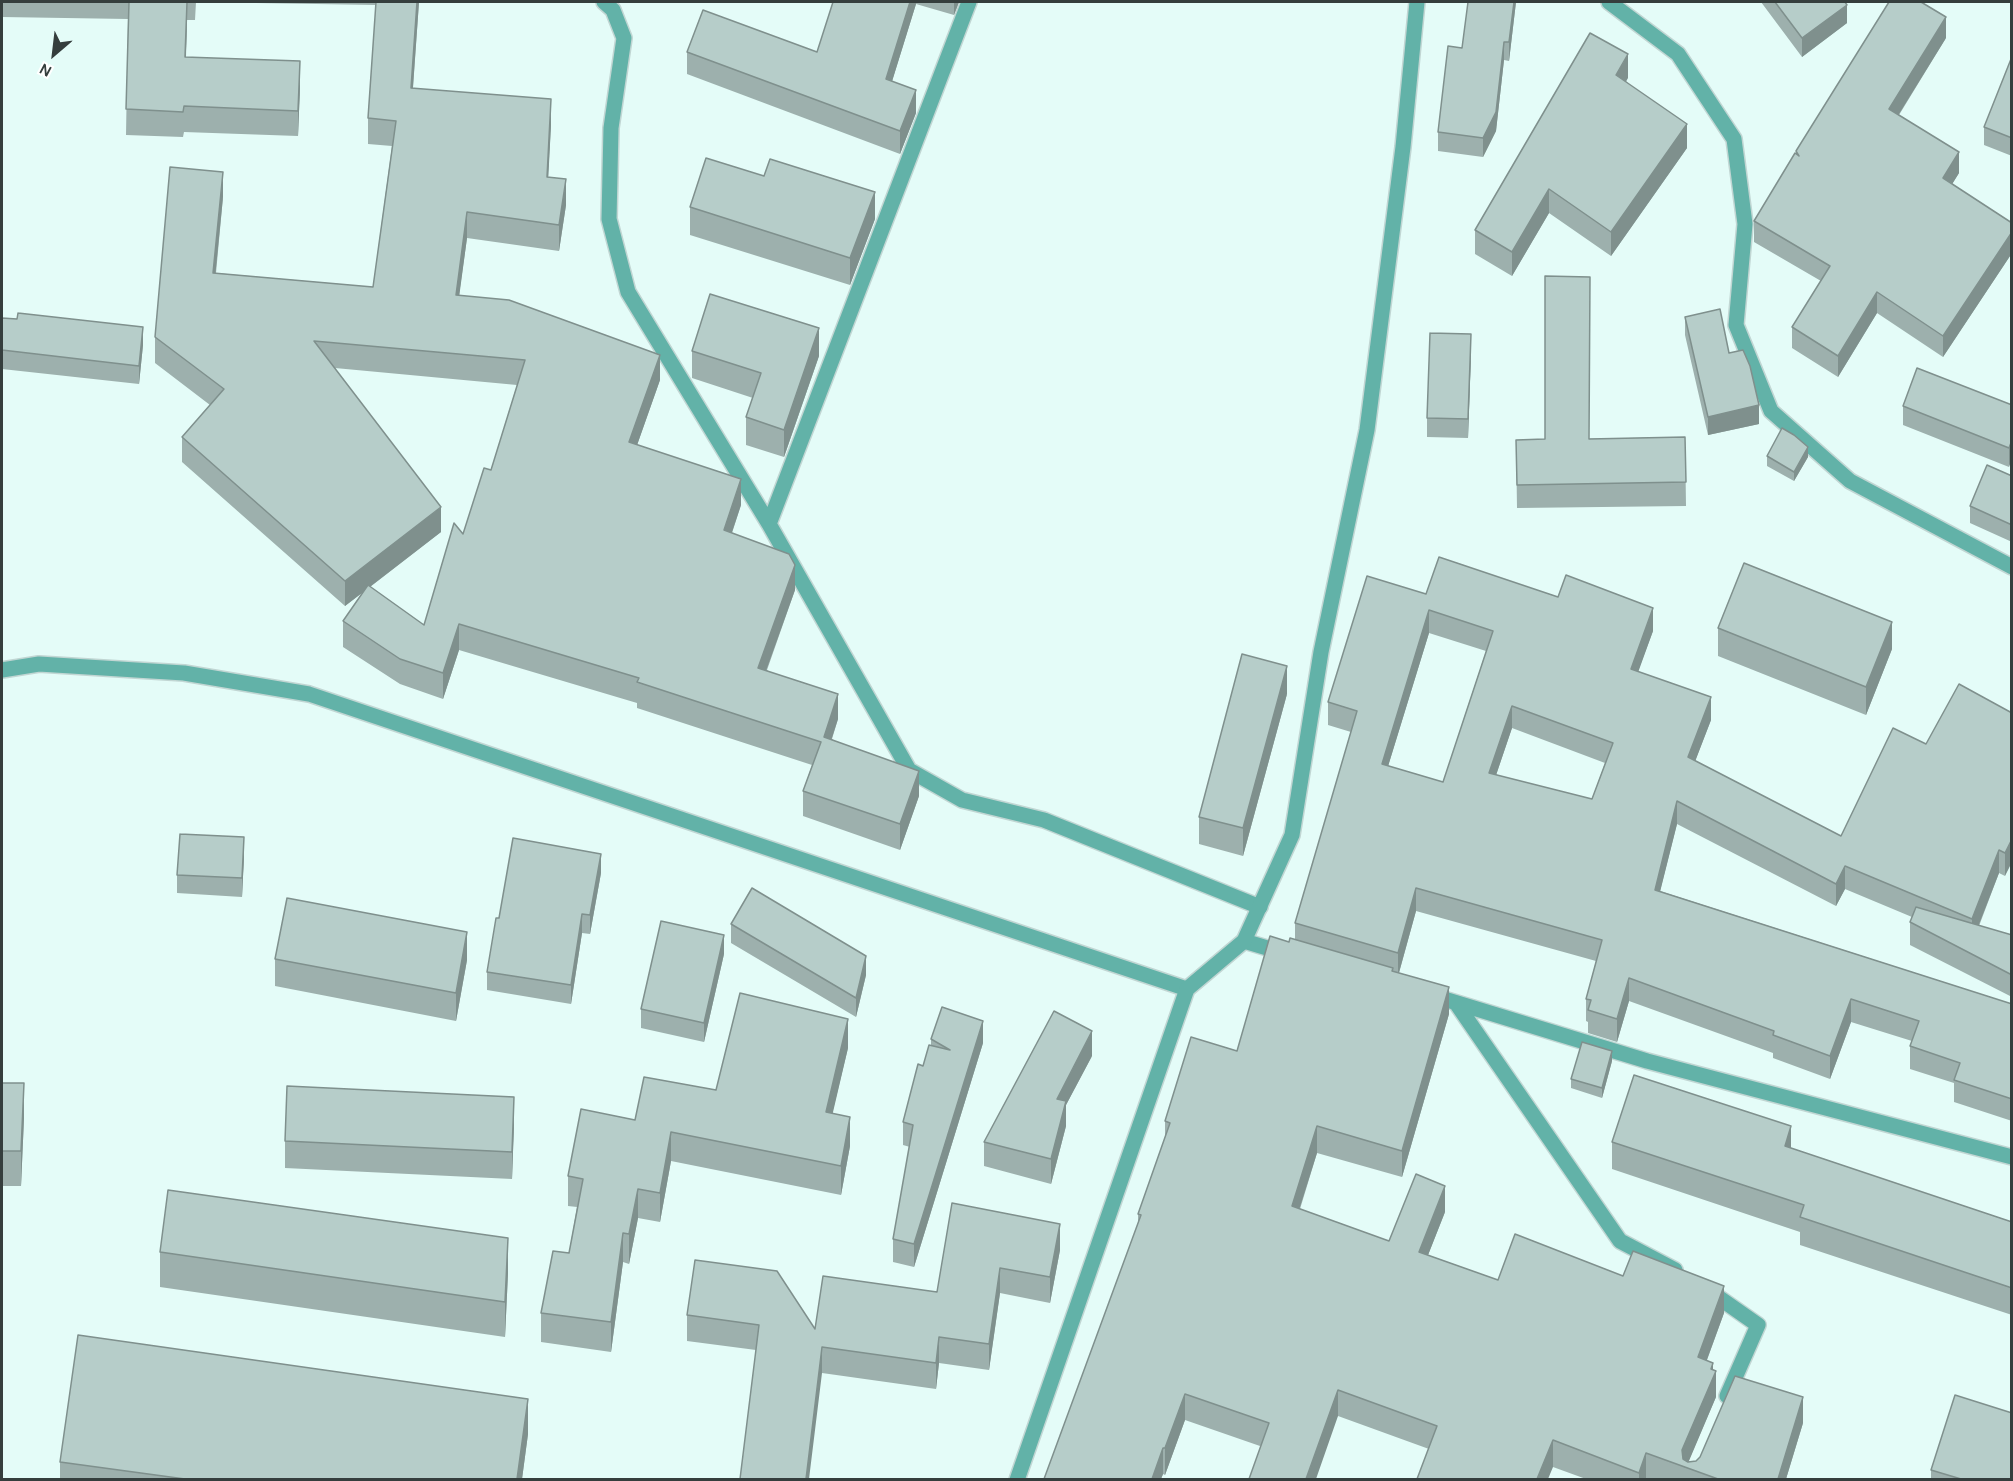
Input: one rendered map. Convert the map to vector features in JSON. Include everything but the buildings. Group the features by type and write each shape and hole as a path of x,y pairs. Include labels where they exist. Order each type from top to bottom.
{"street":[{"path":"604,2 613,10 624,38 611,128 609,219 628,292 769,524 909,770 962,800 1044,820 1260,907"},
{"path":"769,524 969,2"},
{"path":"1017,1479 1186,989 1244,941 1293,835 1321,652 1367,430 1403,147 1417,2"},
{"path":"1609,2 1678,54 1734,139 1745,224 1736,325 1771,411 1850,481 2012,567"},
{"path":"2,670 39,664 184,673 309,694 1186,989"},
{"path":"1244,941 1299,957"},
{"path":"1412,990 1647,1061 2012,1157"},
{"path":"1456,1003 1620,1240 1690,1278 1758,1325 1722,1407"}]}
